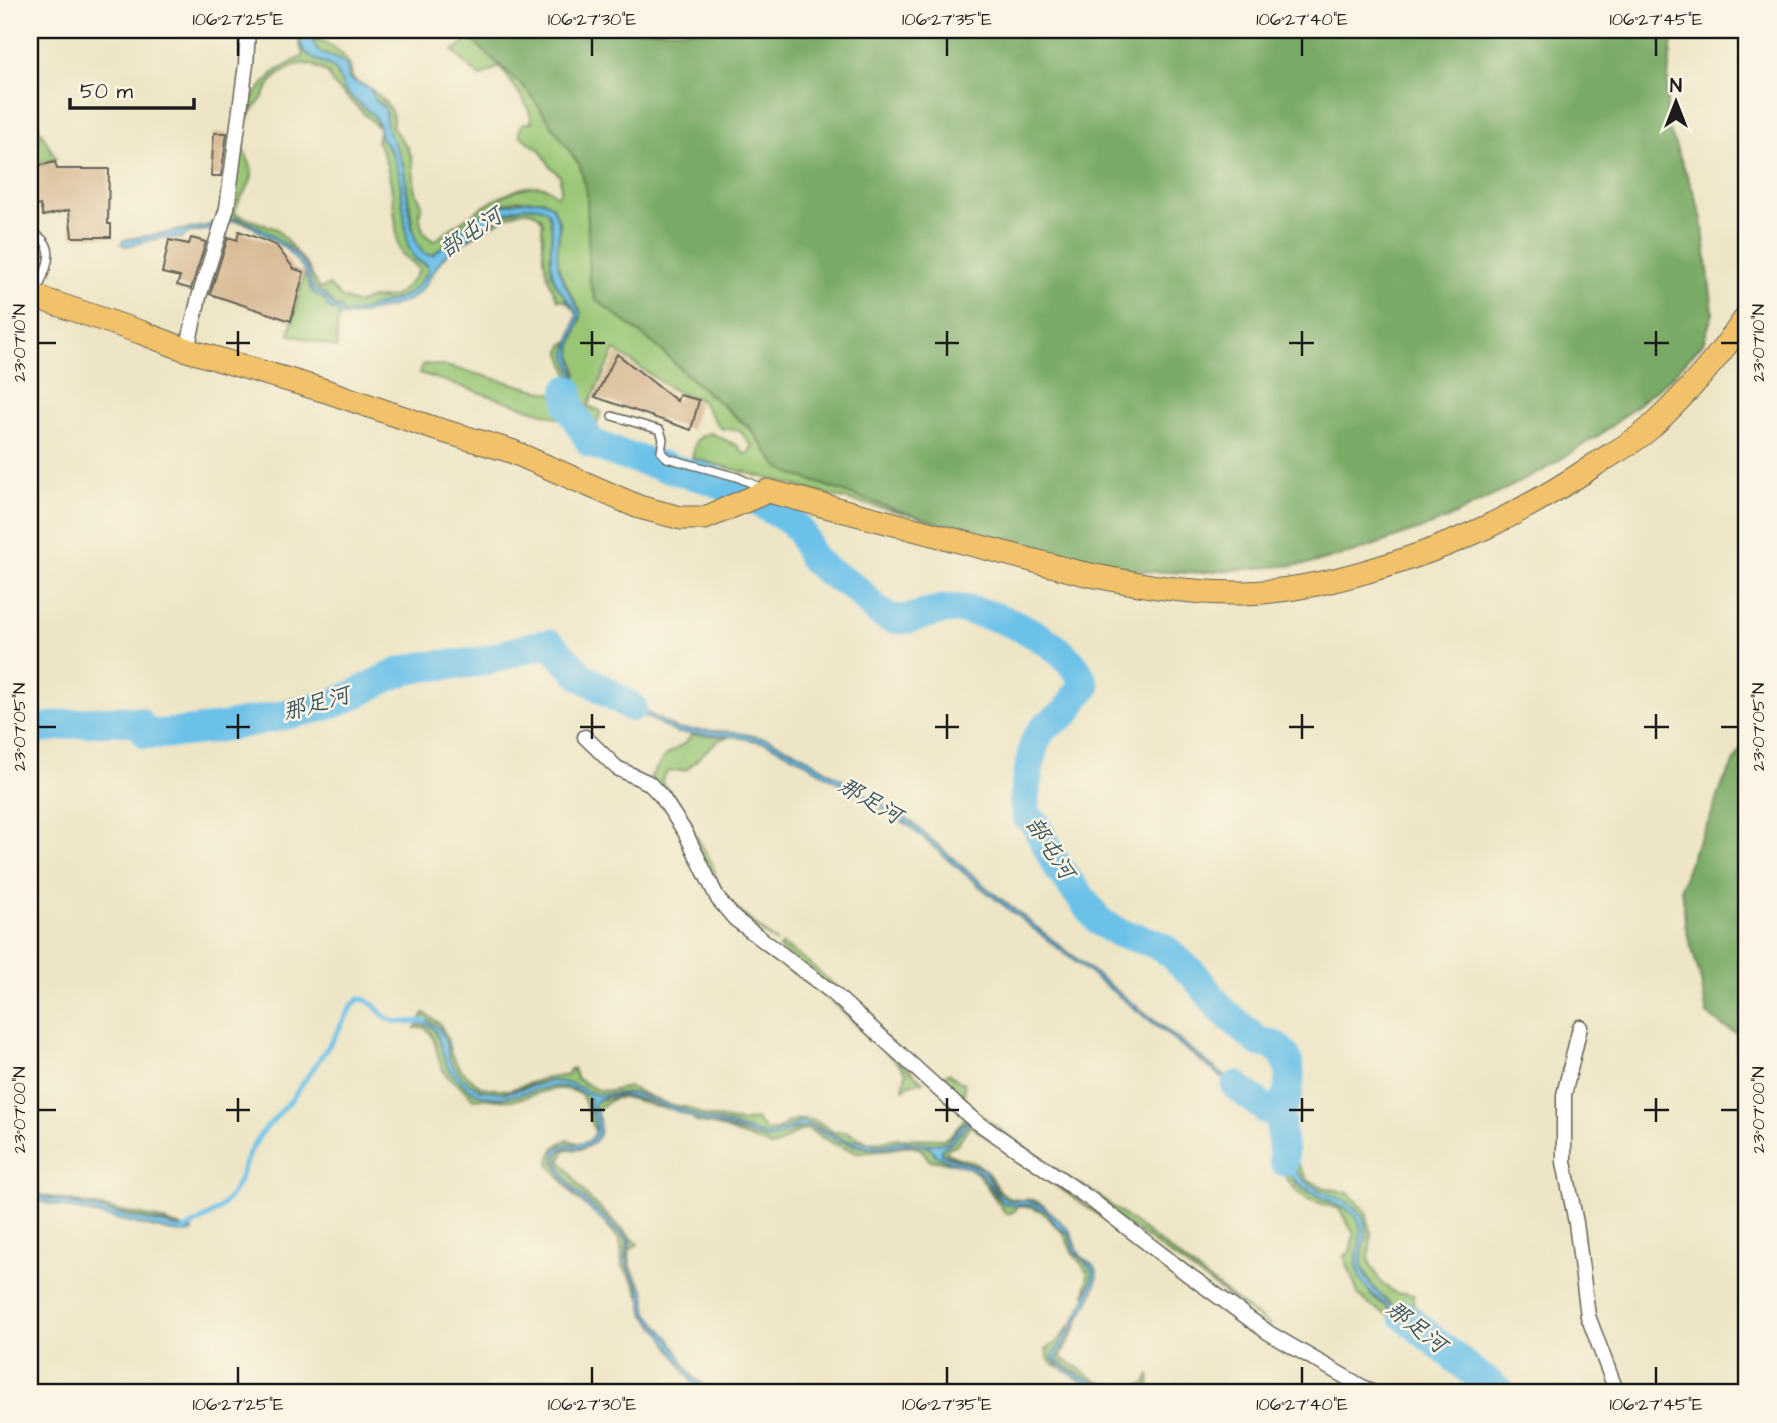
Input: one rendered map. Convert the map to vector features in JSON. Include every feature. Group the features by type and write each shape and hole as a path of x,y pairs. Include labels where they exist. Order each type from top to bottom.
{"highway":[{"path":"33,296 140,331 187,350 326,391 433,428 511,451 639,507 681,518 705,518 768,491 1061,568 1129,583 1207,592 1244,593 1326,584 1443,548 1531,506 1648,429 1718,358 1747,316"}],"street":[{"path":"187,350 199,297 227,208 248,30"},
{"path":"585,737 617,768 649,783 662,797 685,832 718,899 735,919 833,993 954,1103 982,1126 1090,1199 1269,1333 1373,1393"},
{"path":"1580,1027 1564,1094 1564,1162 1576,1223 1588,1317 1616,1393"}],"lane":[{"path":"30,232 43,239 48,247 49,258 33,296"},
{"path":"612,416 660,430 663,439 661,452 667,458 737,477 768,491"}],"green space":[{"path":"252,30 256,30 250,101 273,73 303,56 299,30 306,50 335,69 346,92 374,116 379,128 332,83 328,73 306,64 285,71 270,83 244,125 242,145 252,175 235,214 277,229 308,266 319,289 329,285 342,298 358,304 395,295 404,289 419,271 403,255 398,245 389,172 377,141 379,133 398,165 408,246 418,261 429,267 421,284 406,295 361,311 343,314 341,308 334,306 328,298 314,289 307,269 285,245 237,218 228,219"},
{"path":"312,30 315,38 335,48 345,58 352,78 356,81 347,77 347,69 318,50"},
{"path":"460,30 468,30 471,39 528,91 580,166 587,193 589,280 596,299 659,348 685,374 751,430 778,467 911,515 692,458 696,441 711,433 738,446 744,454 748,453 753,445 738,430 720,428 700,399 679,393 615,350 588,406 601,411 595,430 583,426 569,401 569,391 577,375 571,349 581,317 580,310 559,271 557,255 560,223 552,206 543,200 517,200 496,206 470,221 433,255 424,254 415,240 403,163 386,128 383,105 375,100 370,88 384,100 390,110 392,127 412,158 415,191 422,204 421,225 426,235 434,241 473,213 506,194 537,186 549,189 557,196 561,190 560,176 540,150 519,133 522,124 532,122 530,114 500,66 480,77 453,51 465,42 464,34"},
{"path":"468,30 1673,30 1667,88 1667,124 1702,219 1713,313 1703,343 1670,378 1604,432 1544,470 1445,520 1355,552 1309,564 1192,573 1140,571 1018,545 959,530 778,467 751,429 659,348 595,299 589,280 587,193 580,166 528,91 471,39"},
{"path":"30,112 56,159 30,167 30,151 39,143"},
{"path":"523,207 542,207 547,210 551,225 551,270 561,292 577,311 564,300 558,300 551,285 544,256 543,223 537,214 528,211 506,217 465,241 501,215"},
{"path":"305,272 310,289 323,298 332,310 337,310 340,316 337,348 289,334"},
{"path":"568,342 567,353 573,377 565,397 569,412 577,424 419,373 423,364 446,366 561,396 568,373 561,352 563,345"},
{"path":"692,735 732,736 721,739 710,747 686,770 667,772 661,781 676,801 713,865 725,899 777,943 731,909 650,778 664,757"},
{"path":"1747,738 1747,1066 1737,1052 1737,1033 1722,1026 1707,1014 1700,976 1686,929 1681,888 1693,852 1708,823 1724,781"},
{"path":"782,944 863,1007 869,1018 779,948"},
{"path":"788,966 806,974 923,1082 910,1084 903,1089 906,1073 900,1065 821,992"},
{"path":"424,1013 440,1024 451,1054 460,1069 481,1087 509,1090 542,1079 569,1075 569,1070 573,1069 577,1079 597,1090 610,1091 629,1087 664,1102 633,1093 596,1095 558,1081 541,1082 498,1093 478,1089 460,1077 449,1059 438,1028 421,1019"},
{"path":"418,1024 434,1029 450,1068 471,1090 491,1097 506,1097 548,1087 576,1089 590,1098 590,1108 597,1124 595,1131 582,1096 574,1091 556,1089 520,1099 473,1099 445,1073 433,1037 425,1027 415,1028"},
{"path":"949,1073 964,1082 965,1103 976,1112 1078,1185 1081,1184 1096,1194 1270,1326 1030,1155 935,1081"},
{"path":"627,1096 672,1109 622,1098 609,1101 597,1111 593,1105 598,1100"},
{"path":"670,1105 686,1107 706,1116 741,1122 756,1119 769,1131 799,1119 811,1120 823,1124 833,1132 847,1132 869,1143 898,1138 944,1139 953,1133 965,1118 968,1119 947,1142 935,1144 902,1141 881,1145 845,1140 818,1126 799,1122 777,1133 760,1135 702,1118"},
{"path":"1271,1114 1278,1121 1282,1159 1296,1182 1305,1190 1351,1212 1360,1222 1362,1228 1357,1266 1372,1296 1434,1343 1435,1354 1397,1321 1371,1306 1358,1294 1344,1256 1350,1252 1354,1234 1339,1209 1307,1199 1279,1169 1271,1134"},
{"path":"692,1118 765,1139 807,1126 860,1147 880,1149 924,1146 941,1158 962,1164 929,1160 922,1150 912,1147 857,1152 807,1129 772,1147 717,1126 696,1122"},
{"path":"970,1121 1143,1246 970,1126 956,1145 948,1148 947,1153 983,1168 1000,1191 1008,1197 1034,1200 1044,1206 1028,1201 1003,1199 983,1169 940,1152"},
{"path":"1283,1126 1295,1138 1297,1162 1308,1180 1348,1193 1366,1211 1371,1233 1369,1261 1381,1283 1397,1294 1414,1295 1413,1304 1430,1322 1434,1337 1376,1292 1361,1265 1366,1223 1360,1212 1305,1182 1290,1162"},
{"path":"568,1140 581,1144 560,1146 554,1159 555,1164 586,1206 575,1197 549,1164 554,1148"},
{"path":"590,1145 582,1149 564,1150 561,1161 587,1196 638,1244 630,1250 630,1263 635,1275 628,1262 631,1241 575,1190 560,1166 558,1154 563,1148"},
{"path":"967,1166 982,1174 1002,1202 1038,1207 1045,1210 1057,1226 1069,1234 1074,1251 1093,1270 1093,1278 1085,1296 1088,1273 1072,1252 1064,1234 1041,1211 1032,1207 1018,1207 1006,1214 978,1174"},
{"path":"30,1194 152,1217 182,1227"},
{"path":"597,1215 628,1241 624,1258 638,1287 640,1297 634,1282 622,1266 619,1239"},
{"path":"1078,1323 1061,1357 1096,1380 1111,1386 1146,1384 1150,1374 1149,1393 1118,1393 1088,1380 1058,1361 1056,1357"},
{"path":"1070,1325 1053,1360 1059,1367 1055,1366 1051,1363 1046,1349 1058,1341"}],"water":[{"path":"299,30 312,30 318,50 347,64 349,79 370,88 375,100 386,110 388,132 405,173 413,234 424,254 433,255 474,219 496,207 533,200 552,206 559,230 559,270 581,314 571,349 576,379 569,395 571,406 583,426 577,424 569,412 565,397 573,377 567,353 577,314 554,278 551,263 552,234 547,210 525,207 504,214 447,254 422,289 412,298 377,310 347,316 340,316 337,310 330,309 323,298 312,292 304,269 285,248 248,224 227,222 228,219 238,219 249,223 283,243 307,268 314,289 325,295 333,306 341,308 344,314 358,312 404,296 416,287 428,272 427,265 415,259 408,246 400,178 392,152 381,137 378,123 374,116 346,92 335,69 306,53"},
{"path":"220,220 212,229 188,233 181,238 160,238 127,246 121,244 124,240 207,226"},
{"path":"598,684 677,729 733,732 768,739 798,753 910,821 986,887 1270,1112 1263,1110 983,889 908,825 796,757 767,743 732,736 677,733 612,699 596,688"},
{"path":"421,1019 439,1028 455,1069 462,1078 480,1090 506,1093 551,1081 570,1083 596,1095 632,1093 699,1117 769,1136 802,1121 845,1140 881,1145 902,1141 935,1144 947,1142 968,1119 970,1121 953,1141 941,1149 941,1154 983,1169 996,1191 1008,1201 1028,1201 1044,1206 1070,1231 1080,1255 1096,1268 1097,1278 1089,1302 1057,1359 1069,1370 1118,1393 1082,1381 1063,1369 1052,1357 1084,1303 1093,1270 1074,1251 1069,1234 1057,1226 1045,1210 1031,1205 1009,1205 1002,1202 980,1172 936,1156 930,1147 907,1144 880,1149 859,1146 836,1140 807,1126 765,1139 628,1096 601,1098 593,1105 600,1128 597,1138 584,1147 563,1148 558,1154 560,1166 575,1190 631,1241 627,1253 628,1265 644,1289 648,1313 670,1339 693,1377 708,1393 704,1393 692,1382 661,1333 645,1315 639,1286 624,1263 628,1241 582,1201 571,1189 556,1164 555,1151 560,1146 583,1143 593,1136 596,1127 589,1105 590,1098 576,1089 562,1086 506,1097 476,1093 451,1072 435,1031 426,1024 418,1024"},
{"path":"1278,1121 1284,1131 1290,1159 1303,1179 1351,1205 1363,1218 1366,1232 1362,1267 1373,1287 1392,1306 1434,1337 1434,1343 1379,1300 1362,1281 1357,1264 1361,1234 1359,1222 1351,1212 1306,1189 1289,1174 1280,1153"},
{"path":"30,1194 194,1231 173,1232 30,1199"}],"building":[{"path":"214,133 227,133 221,176 211,176"},
{"path":"55,162 57,169 109,169 108,224 111,224 111,237 72,237 69,210 43,216 40,205 30,208 30,168"},
{"path":"239,231 276,245 294,269 304,272 291,321 210,294 228,237 237,240"},
{"path":"191,238 206,242 191,289 177,285 180,277 162,273 169,240 189,244"},
{"path":"617,354 677,401 679,395 699,400 691,430 595,397"}],"waterway":[{"name":"部屯河","path":"568,390 570,408 591,443 622,455 708,479 740,492"},
{"name":"部屯河","path":"761,503 793,523 815,561 858,591 882,614 894,619 948,609 986,614 1028,631 1065,656 1085,687 1075,697 1068,711 1045,727 1037,737 1026,785 1024,804 1027,816 1036,825 1058,868 1100,922 1119,933 1165,949 1196,977 1221,1009 1259,1042 1273,1045 1286,1057 1290,1074 1288,1095 1279,1112"},
{"name":"那足河","path":"30,731 97,721 138,722 147,734 179,733 226,726 341,701 394,674 414,668 473,663 533,646 550,644 580,675 632,707"},
{"path":"183,1231 217,1211 229,1198 260,1135 292,1099 334,1038 351,1007 359,999 373,1004 382,1015 391,1020 425,1021"},
{"name":"那足河","path":"1236,1086 1267,1110 1279,1112 1284,1161"},
{"name":"那足河","path":"1404,1316 1502,1393"}]}
